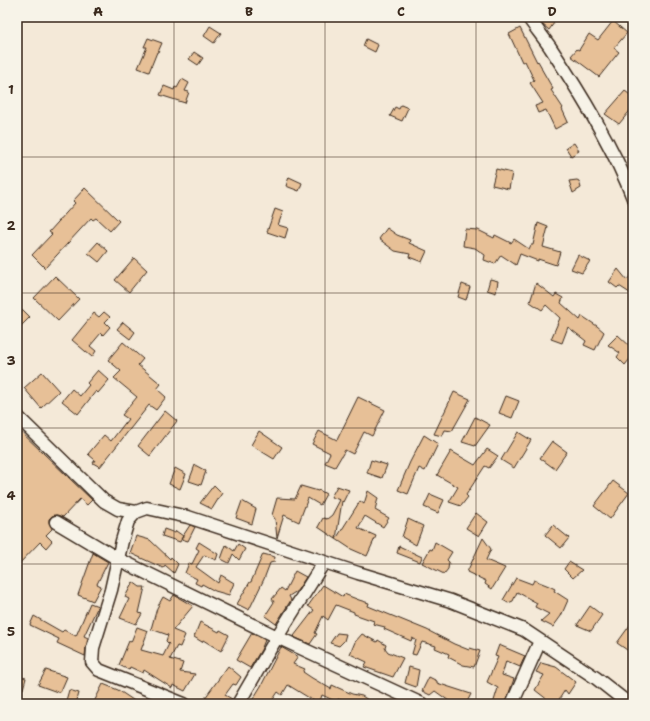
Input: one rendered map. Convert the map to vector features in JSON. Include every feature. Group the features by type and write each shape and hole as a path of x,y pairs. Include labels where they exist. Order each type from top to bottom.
{"street":[{"path":"528,17 550,47 598,126 612,152 633,198"},
{"path":"17,416 104,501 118,509 136,512"},
{"path":"184,704 99,670 92,662 93,648 111,590 128,521 136,512 147,508 188,517 324,562 451,601 524,630 596,678 629,704"},
{"path":"56,522 118,559 277,637 422,704"},
{"path":"238,704 277,637 324,562"},
{"path":"512,704 540,641"}],"building":[{"path":"537,17 555,17 552,21 554,23 549,30"},
{"path":"613,21 627,33 614,48 619,52 599,77 571,56 577,49 579,50 589,34 598,40"},
{"path":"210,26 221,33 214,43 204,36"},
{"path":"520,28 537,62 538,61 553,89 551,90 563,108 562,109 568,122 555,129 546,110 538,113 535,106 543,103 530,83 534,80 525,61 522,62 509,34"},
{"path":"148,38 162,43 149,72 138,68 147,47 144,47"},
{"path":"366,39 378,45 375,52 363,46"},
{"path":"194,52 203,58 198,65 189,59"},
{"path":"182,79 189,83 185,91 189,92 185,103 160,95 164,86 174,90 175,87 177,88"},
{"path":"625,91 633,97 633,107 619,124 605,114"},
{"path":"401,105 408,108 402,121 390,116 395,107 399,109"},
{"path":"574,143 579,151 571,156 566,148"},
{"path":"496,169 512,173 509,189 492,185"},
{"path":"289,177 302,183 299,191 286,186"},
{"path":"569,181 579,181 581,188 573,193"},
{"path":"85,188 119,221 110,231 96,218 93,220 91,218 45,268 32,255 52,234 49,232 75,203 73,201"},
{"path":"275,209 283,212 278,225 288,228 285,238 267,232"},
{"path":"538,223 548,227 543,247 560,252 556,265 538,259 538,261 520,254 516,265 501,255 495,264 484,260 485,255 475,248 463,246 465,229 478,230 494,238 495,235 511,243 514,239 529,249 531,245 533,245"},
{"path":"387,228 397,235 410,240 409,243 427,251 422,262 409,257 410,254 395,251 379,239"},
{"path":"98,242 108,251 99,262 88,253"},
{"path":"578,255 590,261 582,273 571,269"},
{"path":"134,258 147,270 129,292 115,280"},
{"path":"618,269 627,280 633,272 633,295 619,286 617,288 609,282"},
{"path":"55,276 79,299 58,321 34,298"},
{"path":"490,279 498,281 496,293 487,290"},
{"path":"536,283 554,297 556,294 563,298 561,303 580,320 582,316 604,332 595,350 584,345 586,341 568,327 562,343 551,339 560,318 546,305 542,310 530,302"},
{"path":"462,284 470,287 466,300 458,297"},
{"path":"17,310 20,313 23,310 30,317 17,330"},
{"path":"104,312 110,317 105,322 110,327 103,335 101,333 90,346 96,351 92,357 72,340 94,313 99,317"},
{"path":"123,322 135,332 130,339 117,329"},
{"path":"618,335 633,349 633,355 625,365 617,357 620,353 608,345"},
{"path":"123,342 143,359 138,365 161,384 157,389 166,397 156,410 149,405 100,467 93,463 95,460 88,454 104,435 111,441 128,419 122,415 137,397 114,378 121,371 108,360"},
{"path":"98,370 109,380 98,393 96,391 78,414 62,401 72,389 80,396 89,385 87,383"},
{"path":"42,372 59,391 41,408 24,388"},
{"path":"454,392 470,399 452,431 445,430 442,436 434,434"},
{"path":"506,396 519,401 512,418 499,413"},
{"path":"358,397 385,410 372,436 364,432 353,454 345,450 335,467 325,463 330,453 312,444 319,431 337,440"},
{"path":"165,411 177,421 150,456 138,446"},
{"path":"475,417 490,425 475,446 462,442"},
{"path":"17,428 92,500 87,505 80,499 63,517 56,515 52,516 49,519 49,522 52,529 46,535 52,541 46,548 40,542 17,566"},
{"path":"259,431 282,447 274,459 251,445"},
{"path":"518,432 531,440 514,468 501,460"},
{"path":"424,435 438,444 425,471 419,468 408,494 398,490"},
{"path":"552,441 567,452 555,469 540,458"},
{"path":"487,449 498,456 489,468 485,466 466,495 468,497 461,506 449,502 458,487 437,475 451,451 475,465"},
{"path":"371,460 387,465 382,478 367,473"},
{"path":"195,465 206,471 201,485 189,481"},
{"path":"175,468 186,474 180,489 169,484"},
{"path":"613,481 629,493 610,519 594,506"},
{"path":"214,485 222,493 212,509 200,503"},
{"path":"301,486 319,490 326,494 320,505 308,498 299,522 284,515 277,538 275,519 272,515 277,498 295,499"},
{"path":"337,486 349,490 343,502 342,501 336,539 318,527 323,518 327,519 332,515 340,500 331,497"},
{"path":"368,491 378,498 375,510 389,518 383,527 365,516 358,528 376,536 367,556 351,549 336,539 360,501 364,504"},
{"path":"430,494 444,500 438,513 424,507"},
{"path":"242,501 256,509 252,524 236,518"},
{"path":"476,513 488,522 479,536 466,528"},
{"path":"408,519 423,526 416,545 402,537"},
{"path":"190,525 195,527 188,541 181,539"},
{"path":"553,525 569,538 561,548 545,535"},
{"path":"164,529 175,533 176,531 183,536 180,542 162,536"},
{"path":"136,536 150,540 170,559 171,557 178,564 174,573 165,565 163,568 130,553"},
{"path":"483,538 491,549 486,560 505,568 492,589 485,584 486,581 467,572"},
{"path":"199,542 218,554 216,560 204,555 196,567 218,583 221,575 234,583 229,595 215,591 202,584 201,586 195,583 197,579 185,573 189,563 192,564 199,550 196,548"},
{"path":"435,542 452,552 447,560 449,562 448,569 444,574 422,563 430,549 432,550"},
{"path":"238,544 245,549 239,560 233,554 229,563 221,559 226,545 234,551"},
{"path":"399,546 422,557 420,562 397,553"},
{"path":"93,553 108,562 97,584 101,586 93,601 78,595"},
{"path":"263,554 275,557 274,562 270,563 249,610 237,604 251,582"},
{"path":"569,562 582,570 573,578 564,569"},
{"path":"295,571 306,577 297,591 289,596 291,600 276,624 265,616 274,602 272,599 281,588 285,591"},
{"path":"516,578 532,584 534,580 549,586 568,600 561,616 553,627 541,621 549,614 535,607 537,603 517,592 513,601 508,603 503,600"},
{"path":"133,582 140,587 145,587 139,613 142,614 136,624 120,618 129,599 125,597"},
{"path":"323,585 343,597 344,594 369,603 368,606 427,630 454,644 469,650 470,648 480,651 474,667 463,665 448,657 449,654 435,648 436,646 422,642 416,655 412,654 416,640 412,638 411,641 384,629 385,627 373,624 374,621 354,614 354,612 336,605 328,620 323,616 315,633 317,634 310,644 296,638 294,636 314,610 308,606"},
{"path":"174,595 193,606 173,630 185,635 180,647 177,646 170,659 183,663 180,672 195,674 185,691 173,685 172,688 144,670 143,673 130,667 129,670 119,665 129,641 131,642 137,627 148,631 141,650 163,656 169,644 166,641 168,635 151,629 157,608 163,597 170,601"},
{"path":"90,603 98,606 84,636 88,638 85,656 57,643 59,639 30,625 34,616 62,632 64,630 76,636"},
{"path":"590,606 602,615 591,631 577,625"},
{"path":"633,621 633,647 630,652 617,643"},
{"path":"200,622 219,632 220,630 229,635 221,651 203,640 202,642 194,637"},
{"path":"252,633 265,640 250,668 236,660"},
{"path":"337,633 346,634 344,641 339,646 330,643"},
{"path":"362,634 377,642 378,640 386,645 385,648 388,652 403,658 393,677 364,667 367,662 350,654 355,642"},
{"path":"499,645 525,656 520,667 506,661 502,675 514,679 505,704 493,704 498,688 487,682 498,657 495,656"},
{"path":"281,647 298,657 293,664 305,669 303,672 312,678 331,689 332,685 352,694 362,696 374,704 350,704 338,699 337,702 322,695 319,704 288,685 282,695 278,692 270,704 250,704"},
{"path":"541,663 556,667 576,682 568,694 565,690 556,704 553,704 535,690 544,675 536,672"},
{"path":"228,666 241,677 236,685 233,684 225,695 232,699 231,704 211,704 206,702 208,699 205,698"},
{"path":"409,667 419,670 416,687 405,683"},
{"path":"46,670 67,677 60,693 38,685"},
{"path":"17,676 26,678 23,689 17,687"},
{"path":"429,677 437,681 437,683 471,694 466,704 451,704 435,691 430,695 422,691"},
{"path":"103,684 118,690 139,704 99,704 94,702"},
{"path":"69,690 79,693 76,704 65,704"}]}
